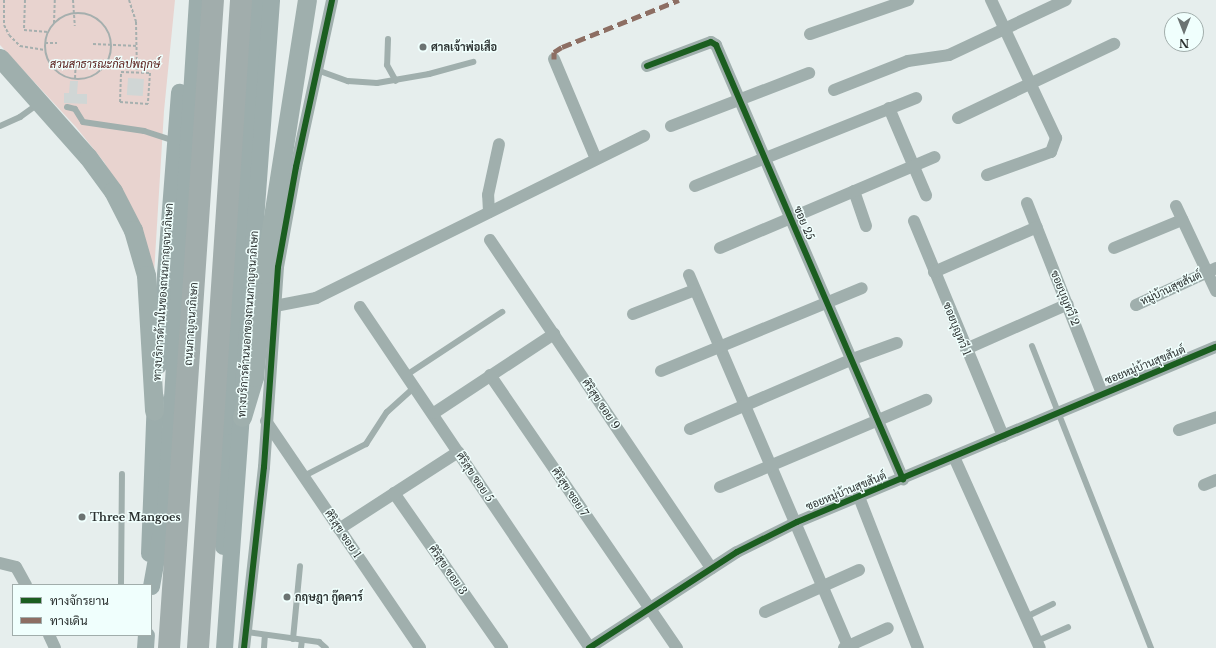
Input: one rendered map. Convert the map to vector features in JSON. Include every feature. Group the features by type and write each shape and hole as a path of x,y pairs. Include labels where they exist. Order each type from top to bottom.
{"highway":[{"name":"ถนนกาญจนาภิเษก","path":"169,648 213,0"},
{"path":"198,648 241,0"}],"main road":[{"name":"ทางบริการด้านในของถนนกาญจนาภิเษก","path":"150,584 154,411 174,142 188,0"},
{"path":"150,584 165,508 197,0"},
{"path":"235,421 256,0"},
{"name":"ทางบริการด้านนอกของถนนกาญจนาภิเษก","path":"224,648 235,421 271,0"},
{"path":"235,421 254,377 278,182 307,0"},
{"path":"0,58 41,102 114,191 133,230 146,275 154,411"},
{"path":"145,648 146,636"}],"street":[{"path":"244,648 247,632 266,421 274,306 296,167 332,0"},
{"path":"810,34 908,0"},
{"path":"987,175 1054,149 1054,129 1004,31 991,0"},
{"path":"834,90 908,61 949,55 1004,31 1066,0"},
{"name":"ซอย 25","path":"647,66 713,42 766,157 850,360 903,479"},
{"path":"958,118 1114,44"},
{"path":"554,59 596,159"},
{"path":"671,126 809,73"},
{"path":"695,186 916,98"},
{"path":"889,108 926,195"},
{"path":"274,306 316,298 644,136"},
{"path":"489,212 488,195 499,144"},
{"path":"720,248 934,157"},
{"path":"854,191 866,226"},
{"name":"ซอยบุญทวี 2","path":"1027,203 1102,393"},
{"name":"หมู่บ้านสุขสันต์","path":"1176,206 1182,220 1212,270 1216,291"},
{"path":"1114,248 1182,220"},
{"name":"ซอยบุญทวี 1","path":"914,221 1002,436"},
{"path":"934,272 1037,228"},
{"name":"ศิริสุข ซอย 9","path":"490,240 710,568"},
{"name":"หมู่บ้านสุขสันต์","path":"1136,305 1212,270"},
{"path":"690,275 769,466 798,522 847,647 888,628"},
{"path":"661,371 862,288"},
{"path":"633,314 695,290"},
{"path":"966,349 1068,304"},
{"name":"ศิริสุข ซอย 5","path":"360,307 408,374 458,452 590,648"},
{"path":"434,413 554,334"},
{"path":"690,429 744,408 850,360 897,343"},
{"name":"ซอยหมู่บ้านสุขสันต์","path":"590,648 710,568 798,522 903,479 1102,393 1216,347"},
{"name":"ศิริสุข ซอย 7","path":"490,375 677,648"},
{"path":"720,487 926,400"},
{"path":"1179,430 1216,417"},
{"name":"ศิริสุข ซอย 1","path":"266,421 420,648"},
{"path":"339,529 458,452"},
{"path":"954,457 1038,645"},
{"path":"1204,484 1216,480"},
{"name":"ศิริสุข ซอย 3","path":"394,493 502,648"},
{"path":"859,497 918,648"},
{"path":"0,563 16,567 25,584"},
{"path":"765,612 824,587 859,570"},
{"path":"49,636 55,648"}],"lane":[{"path":"388,39 387,65 396,81"},
{"path":"317,70 359,83 396,81 473,62"},
{"path":"0,126 20,117 41,102"},
{"path":"67,107 75,109 83,122 138,130 174,142"},
{"path":"408,374 502,312"},
{"path":"1032,346 1056,413 1151,648"},
{"path":"304,476 366,444 388,412 416,386"},
{"path":"121,584 122,474"},
{"path":"293,639 300,566"},
{"path":"1026,617 1053,604"},
{"path":"1038,645 1068,626"},
{"path":"247,632 324,643 326,648"},
{"path":"264,648 265,635"},
{"path":"301,648 302,640"}],"path":[{"path":"4,0 4,25 8,35 20,46 45,50"},
{"path":"25,0 24,30 48,32"},
{"path":"54,24 55,0"},
{"path":"73,0 76,13 75,26"},
{"path":"129,0 138,46 137,73"},
{"path":"76,13 87,14 100,22 108,32 110,44 104,66 92,76 75,78 66,77 53,68 45,50 48,32 54,24 60,18 76,13"},
{"path":"45,43 57,43"},
{"path":"93,44 138,46"},
{"path":"75,78 76,60"},
{"path":"121,72 137,73 150,74 148,104 120,102 121,72"}],"green space":[{"name":"สวนสาธารณะกัลปพฤกษ์","path":"0,0 175,0 164,111 154,274 120,190 104,162 76,127 0,45"}],"building":[{"path":"128,78 144,79 143,96 127,95"},
{"path":"70,81 78,81 77,94 87,94 87,104 64,103 64,93 69,93"}],"marked path":[{"path":"554,59 554,52 562,47 679,0"}],"cycle path":[{"path":"244,648 264,467 278,267 296,167 332,0"},
{"path":"647,66 711,42 716,45 903,479"},
{"path":"589,648 737,552 797,522 1216,347"}],"place":[{"name":"ศาลเจ้าพ่อเสือ","path":"423,47"},
{"name":"Three Mangoes","path":"82,517"},
{"name":"กฤษฎา กู๊ดคาร์","path":"287,597"}]}
